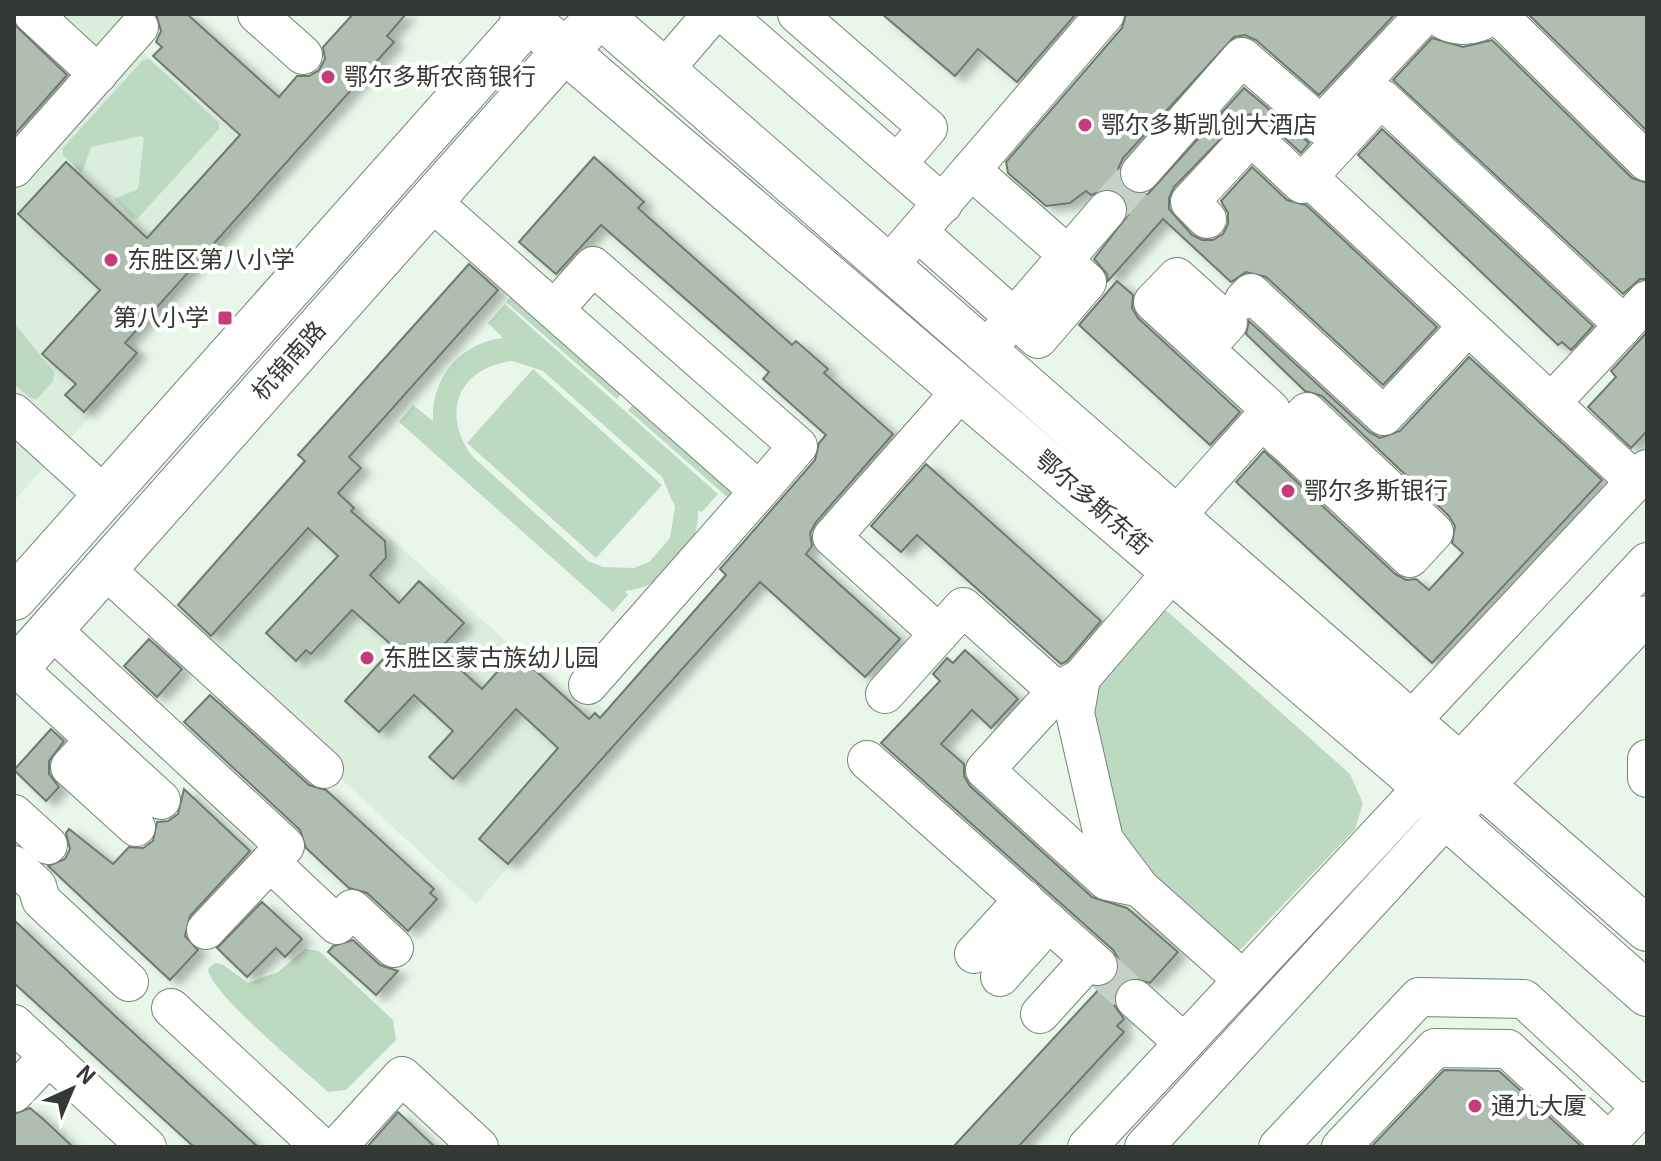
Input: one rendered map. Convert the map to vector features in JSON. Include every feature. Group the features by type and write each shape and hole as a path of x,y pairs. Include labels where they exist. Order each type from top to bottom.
{"main road":[{"name":"鄂尔多斯东街","path":"602,15 1411,721 1454,788 1647,994"},
{"name":"杭锦南路","path":"15,670 564,51 602,15"},
{"name":"鄂尔多斯东街","path":"528,16 564,51 1173,571 1454,788 1647,929"},
{"name":"杭锦南路","path":"14,598 528,16"}],"street":[{"path":"33,14 98,74"},
{"path":"257,14 303,55"},
{"path":"664,70 712,14"},
{"path":"725,14 943,204"},
{"path":"797,14 928,128 897,164"},
{"path":"889,265 1105,14"},
{"path":"1140,173 1242,57 1321,125 1425,14"},
{"path":"1436,14 1455,25 1471,25 1496,14 1647,162"},
{"path":"14,168 139,27"},
{"path":"1207,219 1190,202 1251,136 1302,184 1381,98 1636,312 1551,403"},
{"path":"971,170 1066,258"},
{"path":"1308,177 1551,403 1641,475 1411,721"},
{"path":"431,201 759,491"},
{"path":"986,350 1107,210"},
{"path":"918,232 1014,318"},
{"path":"554,310 593,266 798,446 588,685"},
{"path":"1244,300 1251,293 1384,416 1468,326"},
{"path":"1204,349 1271,410 1272,429"},
{"path":"939,634 832,537 962,390"},
{"path":"14,413 105,496"},
{"path":"1272,429 1367,493"},
{"path":"1176,516 1272,429"},
{"path":"1144,1147 1647,562"},
{"path":"105,569 324,769"},
{"path":"1140,888 1107,881 985,770 1173,571"},
{"path":"885,694 963,607 1069,684 1104,840 1140,888 1243,980"},
{"path":"1087,1147 1243,980 1647,615"},
{"path":"51,629 285,846 206,930"},
{"path":"15,670 95,740 148,814"},
{"path":"1647,759 1647,778"},
{"path":"867,760 1094,962 1040,1014"},
{"path":"14,814 48,845"},
{"path":"270,862 337,925 352,909 394,948"},
{"path":"14,865 37,886 41,900 129,982"},
{"path":"987,966 1037,911"},
{"path":"1278,1147 1419,997 1524,999 1645,1107 1609,1142 1508,1049 1435,1048 1341,1147"},
{"path":"1135,999 1184,1043"},
{"path":"171,1008 321,1147"},
{"path":"14,1024 147,1147"},
{"path":"14,1093 49,1056"},
{"path":"337,1147 402,1076 479,1147"}],"shaded area":[{"name":"东胜区第八小学","path":"14,14 118,14 147,39 139,48 282,177 134,342 145,355 14,501"},
{"path":"149,59 219,123 219,129 137,219 132,218 114,199 138,189 144,138 141,136 91,147 82,173 63,155 62,149 143,60"},
{"path":"516,291 626,388 617,399 506,302"},
{"path":"505,304 718,494 702,512 698,510 693,539 678,564 654,582 625,591 628,595 613,612 399,422 413,405 433,421 437,391 451,365 474,347 503,338 488,323","holes":["512,361 543,371 662,477 675,507 670,538 649,562 634,568 603,567 588,561 472,456 462,440 457,424 460,395 479,373"]},
{"path":"14,323 54,372 53,381 37,399 30,398 14,384"},
{"path":"533,369 662,485 596,558 467,443"},
{"path":"638,399 743,492 734,503 628,410"},
{"name":"东胜区蒙古族幼儿园","path":"304,461 583,710 593,700 628,730 476,904 165,616"},
{"path":"1151,611 1167,611 1350,774 1363,803 1355,829 1241,949 1228,951 1117,843 1085,715 1094,677"},
{"path":"305,949 319,951 393,1020 396,1040 346,1090 328,1092 300,1068 224,995 208,969 215,963 222,964 248,983 278,972"}],"building":[{"path":"156,14 187,14 279,97 297,76 309,76 319,70 325,59 323,47 353,14 406,14 387,36 394,42 125,343 137,353 84,412 65,395 76,384 42,354 100,290 18,214 66,162 147,238 240,135 153,56 162,47 156,42 161,31"},
{"path":"882,14 1076,14 1017,82 978,49 955,76"},
{"path":"1126,14 1395,14 1319,95 1256,40 1245,35 1234,37 1123,158 1118,169 1120,181 1126,190 1136,195 1148,194 1244,88 1309,143 1301,153 1265,120 1255,114 1244,115 1174,187 1169,198 1169,209 1192,235 1202,240 1213,240 1223,234 1228,224 1228,213 1221,201 1252,167 1287,200 1306,205 1437,327 1383,385 1266,277 1246,272 1231,282 1163,219 1108,281 1107,274 1094,259 1128,215 1128,204 1122,194 1110,188 1091,195 1086,191 1070,203 1046,206 1008,173 1006,162 1122,28"},
{"path":"1528,14 1647,14 1647,131"},
{"path":"14,24 67,75 14,135"},
{"path":"1432,38 1463,47 1492,40 1632,178 1647,183 1647,279 1640,279 1623,294 1393,80"},
{"path":"1382,129 1593,326 1571,350 1562,342 1558,345 1358,155"},
{"path":"594,157 644,202 638,208 792,345 796,341 828,369 824,373 893,434 816,522 810,533 812,546 806,554 900,639 865,677 760,582 508,864 479,839 558,748 516,709 453,779 429,757 453,731 414,695 379,732 345,701 394,647 352,610 311,654 306,650 296,661 266,633 338,556 308,528 211,636 178,605 305,461 298,455 469,264 498,290 349,457 361,468 338,493 354,508 351,511 385,541 386,558 370,575 399,603 419,581 464,623 439,650 482,689 515,652 589,719 595,713 600,718 726,575 720,569 815,460 819,443 826,435 763,379 769,372 601,225 556,274 519,242"},
{"path":"1117,281 1133,295 1132,308 1138,318 1240,412 1210,445 1079,325"},
{"path":"1249,321 1369,432 1380,438 1400,431 1469,357 1602,480 1432,663 1236,482 1264,451 1395,574 1406,580 1416,579 1429,590 1463,553 1452,543 1455,526 1449,516 1322,396 1305,391 1246,334"},
{"path":"1647,332 1647,431 1631,448 1588,407 1616,377 1611,371"},
{"path":"926,464 1101,621 1067,661 1061,664 917,535 901,552 871,526"},
{"path":"149,639 182,669 157,697 124,666"},
{"path":"965,650 1018,699 991,728 972,710 941,744 964,764 964,776 970,786 1092,897 1127,908 1178,952 1150,983 1129,978 1118,985 1114,1005 1124,1019 1117,1026 1124,1032 1018,1147 953,1147 1101,987 1115,980 1119,960 1113,950 881,743 940,681 933,674 947,658 953,663"},
{"path":"210,695 309,785 326,790 434,889 430,893 437,899 408,931 367,893 349,888 306,848 300,830 184,722"},
{"path":"51,729 64,741 49,761 49,774 59,787 46,801 14,770"},
{"path":"184,789 250,851 190,916 185,936 198,950 170,980 48,866 65,859 70,849 66,833 69,829 113,864 129,847 143,848 153,841 157,822 168,821 178,814"},
{"path":"262,902 302,939 285,957 276,948 247,977 217,948"},
{"path":"14,920 258,1147 194,1147 14,983"},
{"path":"353,940 380,965 398,971 376,995 328,952 333,946"},
{"name":"通九大厦","path":"1444,1070 1499,1071 1582,1147 1371,1147"},
{"path":"30,1108 73,1147 14,1147 14,1114"},
{"path":"398,1112 435,1147 367,1147"}],"tunnel":[{"path":"1107,210 1140,173"},
{"path":"1098,966 1135,999"}],"place":[{"name":"鄂尔多斯农商银行","path":"328,77"},
{"name":"鄂尔多斯凯创大酒店","path":"1085,125"},
{"name":"东胜区第八小学","path":"111,260"},
{"name":"第八小学","path":"225,318"},
{"name":"鄂尔多斯银行","path":"1288,491"},
{"name":"东胜区蒙古族幼儿园","path":"367,658"},
{"name":"通九大厦","path":"1475,1106"}]}
